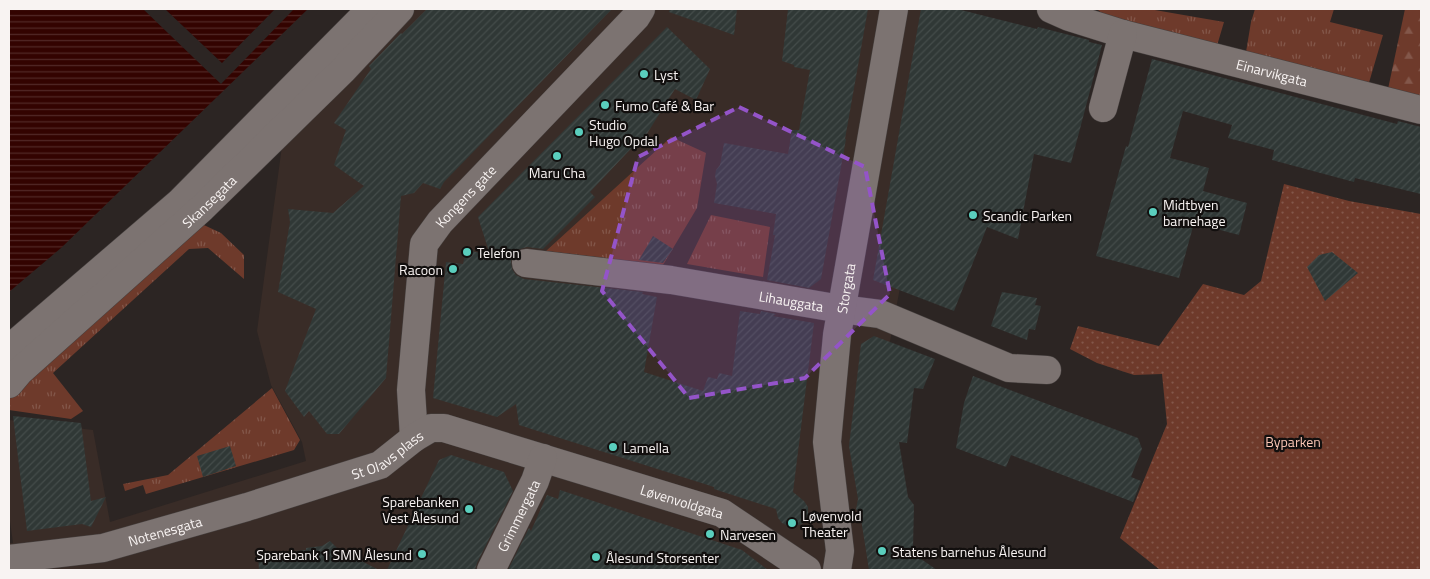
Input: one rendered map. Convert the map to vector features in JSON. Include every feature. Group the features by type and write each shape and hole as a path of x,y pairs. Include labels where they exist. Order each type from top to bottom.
{"street":[{"name":"Skansegata","path":"9,349 180,202 371,9"},
{"name":"Skansegata","path":"9,384 20,371 202,208 343,70 400,9"},
{"name":"Kongens gate","path":"414,438 411,390 424,244 440,222 636,17 641,9"},
{"name":"Storgata","path":"837,570 840,551 826,442 833,363 894,9"},
{"name":"Einarvikgata","path":"1051,9 1069,17 1123,34 1421,110"},
{"path":"1103,108 1123,34"},
{"name":"Lihauggata","path":"526,263 671,280 880,314 1009,368 1047,370"},
{"name":"St Olavs plass","path":"316,485 380,465 414,438 431,428 444,428 543,458"},
{"name":"Grimmergata","path":"491,570 535,481 543,458"},
{"name":"Løvenvoldgata","path":"543,458 722,513 807,570"},
{"name":"Notenesgata","path":"9,559 103,548 247,507 316,485"}],"highlighted area":[{"path":"739,107 865,167 890,294 805,378 689,398 602,291 638,157"}],"shaded area":[{"path":"9,9 308,9 61,248 9,292"},
{"path":"380,9 952,9 888,352 866,455 895,570 9,570 9,543 13,543 9,514 9,420 93,430 110,522 306,461 302,442 271,385 257,331 287,109"}],"green space":[{"path":"1097,9 1149,9 1224,22 1216,49 1109,20"},
{"path":"1255,9 1334,9 1330,22 1383,35 1368,86 1246,52"},
{"path":"1405,9 1421,9 1421,98 1388,89"},
{"path":"671,137 706,153 697,208 663,265 546,251"},
{"name":"Byparken","path":"1284,184 1349,201 1421,214 1421,570 1160,570 1120,538 1167,424 1162,374 1134,375 1097,363 1070,349 1078,326 1159,346 1203,284 1244,295 1261,281"},
{"path":"176,212 221,233 244,255 244,279 208,248 189,249 53,373 83,411 71,419 9,410 9,355"},
{"path":"711,215 770,227 763,277 687,264"},
{"path":"272,388 300,440 294,450 146,494 143,485 125,491 123,484 168,475"}],"pier":[{"path":"143,9 165,9 222,63 275,9 294,9 221,84"}],"building":[{"path":"427,9 612,9 444,182 440,189 423,183 414,193 401,196 386,378 339,434 327,434 309,411 304,417 285,391 316,309 278,292 290,222 288,209 333,213 364,186 334,165 346,130 334,123 371,69 369,66"},
{"path":"670,9 737,9 734,35 669,12"},
{"path":"788,9 868,9 821,279 809,288 767,280 775,235 773,235 776,214 714,203 717,184 716,170 720,165 724,143 788,154 792,130 799,130 810,70 794,67 794,65 782,61"},
{"path":"921,9 957,9 1037,29 1038,27 1102,45 1071,163 1034,154 1018,239 987,227 954,311 873,280"},
{"path":"667,27 710,69 696,100 675,89 643,140 641,138 590,192 595,197 543,249 527,247 514,253 511,261 512,269 516,275 524,279 643,292 642,294 657,297 644,372 703,391 708,377 717,379 719,373 732,376 740,311 760,314 761,311 776,314 773,316 814,323 793,492 804,501 808,507 808,514 802,524 795,526 788,526 782,523 778,518 776,509 714,489 714,487 519,425 516,404 497,417 433,398 446,262 463,264 466,250 490,255 478,217"},
{"path":"1152,59 1397,124 1398,121 1421,127 1421,194 1355,178 1354,182 1272,160 1274,150 1228,138 1232,125 1183,111 1170,158 1209,168 1203,191 1247,203 1239,235 1194,223 1179,278 1096,256"},
{"path":"653,236 673,249 663,263 639,260"},
{"path":"1332,252 1358,273 1325,301 1307,267 1319,255"},
{"path":"1002,292 1037,298 1035,305 1041,306 1035,330 1029,329 1027,340 991,326"},
{"path":"874,336 935,359 923,389 914,388 907,443 899,442 908,497 914,505 913,549 908,550 937,570 869,570 861,519 856,509 858,499 849,446 861,344"},
{"path":"973,376 1138,438 1142,449 1131,477 1141,481 1133,502 1011,455 1006,467 956,448 964,403"},
{"path":"13,416 81,423 91,501 106,497 91,527 82,524 27,531"},
{"path":"230,446 236,466 203,477 197,456"},
{"path":"451,455 504,472 513,491 475,570 387,570 439,460"},
{"path":"560,490 742,550 768,570 508,570 529,528 531,531 547,495 558,499"},
{"path":"330,541 338,549 379,570 259,570 258,555 306,550 306,548 322,546"}],"place":[{"name":"Lyst","path":"644,74"},
{"name":"Fumo Café & Bar","path":"605,105"},
{"name":"Studio Hugo Opdal","path":"579,132"},
{"name":"Maru Cha","path":"557,156"},
{"name":"Midtbyen barnehage","path":"1153,212"},
{"name":"Scandic Parken","path":"973,215"},
{"name":"Telefon","path":"467,252"},
{"name":"Racoon","path":"453,269"},
{"name":"Lamella","path":"613,447"},
{"name":"Sparebanken Vest Ålesund","path":"469,509"},
{"name":"Løvenvold Theater","path":"792,523"},
{"name":"Narvesen","path":"710,534"},
{"name":"Statens barnehus Ålesund","path":"882,551"},
{"name":"Sparebank 1 SMN Ålesund","path":"422,554"},
{"name":"Ålesund Storsenter","path":"596,557"}]}
